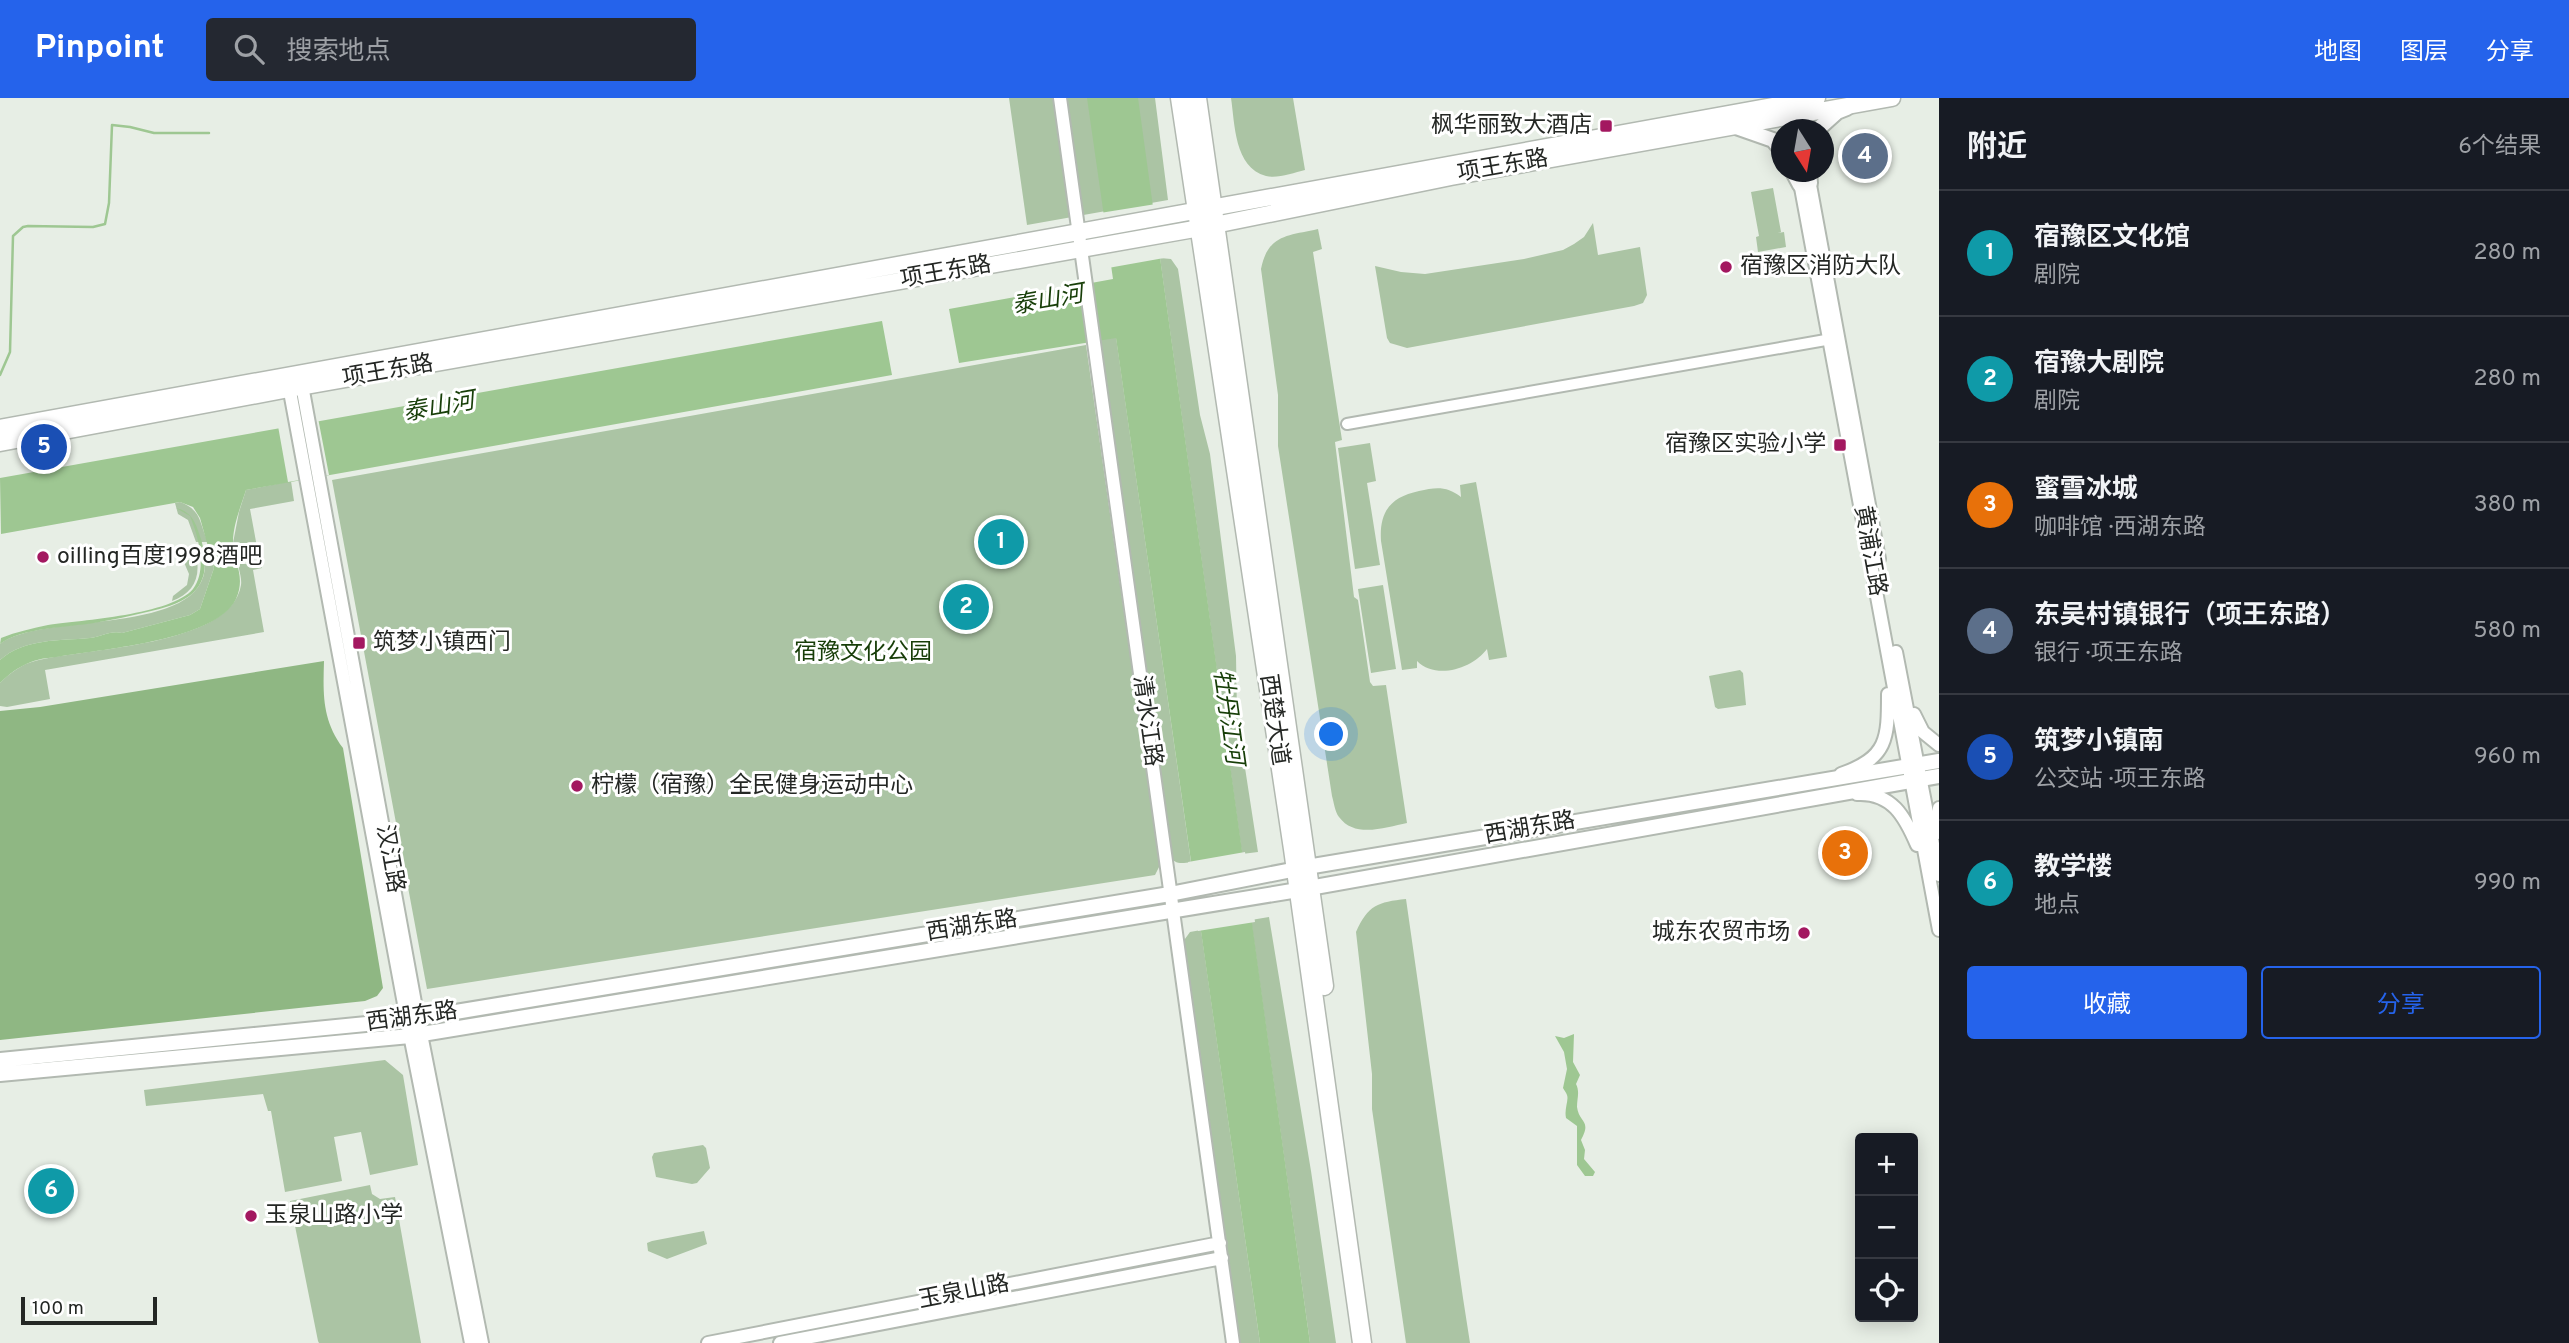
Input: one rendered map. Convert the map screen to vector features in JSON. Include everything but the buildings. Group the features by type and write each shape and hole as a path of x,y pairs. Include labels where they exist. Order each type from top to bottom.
{"highway":[{"name":"西楚大道","path":"1180,98 1206,218 1304,889 1363,1343"},
{"name":"西楚大道","path":"1197,98 1206,218"},
{"name":"西楚大道","path":"1304,889 1375,1343"}],"main road":[{"path":"1761,98 1731,120 1771,139"},
{"name":"项王东路","path":"1793,111 1817,98"},
{"name":"项王东路","path":"0,443 294,381 1175,214 1206,218 1451,177 1731,120 1892,98"},
{"path":"1830,119 1837,112 1858,104"},
{"name":"项王东路","path":"0,428 1098,247 1177,233 1206,218"},
{"name":"西湖东路","path":"0,1073 416,1035 1264,896 1812,799 1914,773 1939,761"},
{"name":"西湖东路","path":"0,1060 413,1020 1807,783 1914,773 1939,776"}],"street":[{"name":"清水江路","path":"1060,98 1083,278 1180,910 1233,1343"},
{"name":"黄浦江路","path":"1804,182 1934,869 1939,930"},
{"path":"1347,424 1835,338"},
{"name":"汉江路","path":"294,381 413,1020 482,1343"},
{"path":"1893,657 1917,724 1929,739 1939,745"},
{"path":"1807,783 1844,773 1868,761 1879,751 1887,735 1893,657"},
{"path":"1812,799 1862,793 1879,796 1894,804 1906,818 1934,869"},
{"path":"1934,869 1939,808"},
{"name":"汉江路","path":"416,1035 471,1343"},
{"name":"玉泉山路","path":"708,1343 1220,1243"},
{"name":"玉泉山路","path":"780,1343 1222,1258"}],"green space":[{"path":"1009,98 1155,98 1168,200 1027,225"},
{"path":"1231,98 1293,98 1305,170 1270,177 1255,171 1248,164 1238,143"},
{"path":"1773,188 1781,232 1778,233 1784,232 1786,247 1758,252 1756,237 1759,236 1751,192"},
{"path":"1593,223 1598,255 1640,247 1647,295 1643,303 1407,348 1390,343 1387,338 1375,266 1425,274 1524,259 1563,250 1584,237"},
{"path":"1318,229 1322,249 1313,252 1342,440 1335,442 1354,597 1358,600 1370,682 1373,686 1386,685 1407,823 1371,830 1353,828 1346,824 1338,815 1332,796 1278,446 1278,395 1261,269 1269,249 1281,238"},
{"path":"1160,258 1171,259 1178,269 1200,415 1210,454 1236,656 1237,716 1258,852 1242,854"},
{"path":"1116,337 1191,862 1187,863 1175,862 1168,855 1096,340"},
{"name":"宿豫文化公园","path":"1086,345 1160,865 1155,875 427,989 332,480"},
{"path":"1370,443 1376,481 1367,483 1380,565 1355,569 1338,448"},
{"path":"291,481 294,501 250,509 257,547 233,543 246,490"},
{"path":"1476,482 1507,657 1489,660 1487,649 1472,662 1454,670 1434,670 1417,661 1417,668 1402,670 1381,541 1382,521 1389,507 1401,497 1441,488 1461,497 1460,485"},
{"path":"180,502 196,513 208,542 196,542 188,520 178,514 175,503"},
{"path":"183,560 197,560 197,574 193,586 172,601 173,596 187,585 189,574"},
{"path":"205,561 212,562 214,568 200,609 190,615 122,633 31,644 0,660 0,644 21,634 120,619 153,612 181,602 199,585"},
{"path":"238,564 261,564 262,568 253,570 264,632 45,670 50,699 0,706 0,683 16,669 30,662 153,641 184,633 211,621 231,606 241,585"},
{"path":"1383,585 1396,669 1371,673 1358,589"},
{"path":"1740,670 1743,673 1746,705 1718,709 1715,707 1709,676"},
{"path":"1406,899 1470,1343 1406,1343 1372,1109 1372,1074 1356,932 1365,916 1375,906"},
{"path":"1269,917 1336,1343 1310,1343 1251,920"},
{"path":"1201,930 1260,1343 1235,1343 1182,943 1190,932"},
{"path":"385,1060 403,1075 418,1165 370,1175 361,1132 334,1137 342,1181 285,1192 271,1111 268,1111 263,1094 146,1106 144,1090"},
{"path":"703,1145 710,1168 697,1183 656,1177 652,1157 654,1153"},
{"path":"370,1185 372,1194 380,1199 395,1197 421,1343 319,1343 290,1201"},
{"path":"704,1231 707,1244 667,1259 648,1251 647,1243 652,1241"}],"shaded area":[{"path":"324,661 325,706 331,727 343,748 383,988 377,996 365,1001 0,1040 0,711 40,707"}],"water":[{"name":"泰山河","path":"1087,98 1138,98 1310,1343 1260,1343 1116,338 959,363 949,309 1113,279"},
{"name":"泰山河","path":"882,321 892,375 246,490 233,536 240,577 239,591 225,613 206,624 157,640 35,661 18,668 0,683 0,660 31,644 122,633 190,615 200,609 214,568 200,518 193,507 180,502 1,534 0,478"},
{"path":"190,516 201,539 205,570 201,581 187,598 176,604 128,616 32,631 0,644 1,638 30,629 125,615 166,605 182,598 198,581 200,552"},
{"path":"1574,1034 1573,1062 1580,1075 1576,1084 1577,1107 1585,1125 1581,1140 1585,1150 1584,1159 1595,1172 1593,1176 1585,1176 1577,1165 1577,1126 1566,1118 1567,1097 1563,1088 1567,1069 1564,1052 1555,1036 1564,1038"}],"pier":[{"path":"1156,204 1164,258 1108,268 1100,213"},
{"path":"318,418 329,475 288,482 278,426"},
{"path":"1245,852 1255,922 1198,931 1188,862"}],"waterway":[{"path":"0,375 10,352 13,236 28,226 93,227 105,224 109,203 112,125 154,133 209,133"}],"place":[{"name":"枫华丽致大酒店","path":"1606,126"},
{"name":"东吴村镇银行（项王东路）","path":"1865,156"},
{"name":"宿豫区消防大队","path":"1726,267"},
{"name":"宿豫区实验小学","path":"1840,445"},
{"name":"筑梦小镇南","path":"44,447"},
{"name":"宿豫区文化馆","path":"1001,542"},
{"name":"oilling百度1998酒吧","path":"43,557"},
{"name":"宿豫大剧院","path":"966,607"},
{"name":"筑梦小镇西门","path":"359,643"},
{"name":"柠檬（宿豫）全民健身运动中心","path":"577,786"},
{"name":"蜜雪冰城","path":"1845,853"},
{"name":"城东农贸市场","path":"1804,933"},
{"name":"教学楼","path":"51,1191"},
{"name":"玉泉山路小学","path":"251,1216"}],"water label":[{"name":"牡丹江河","path":"1227,717"}]}
